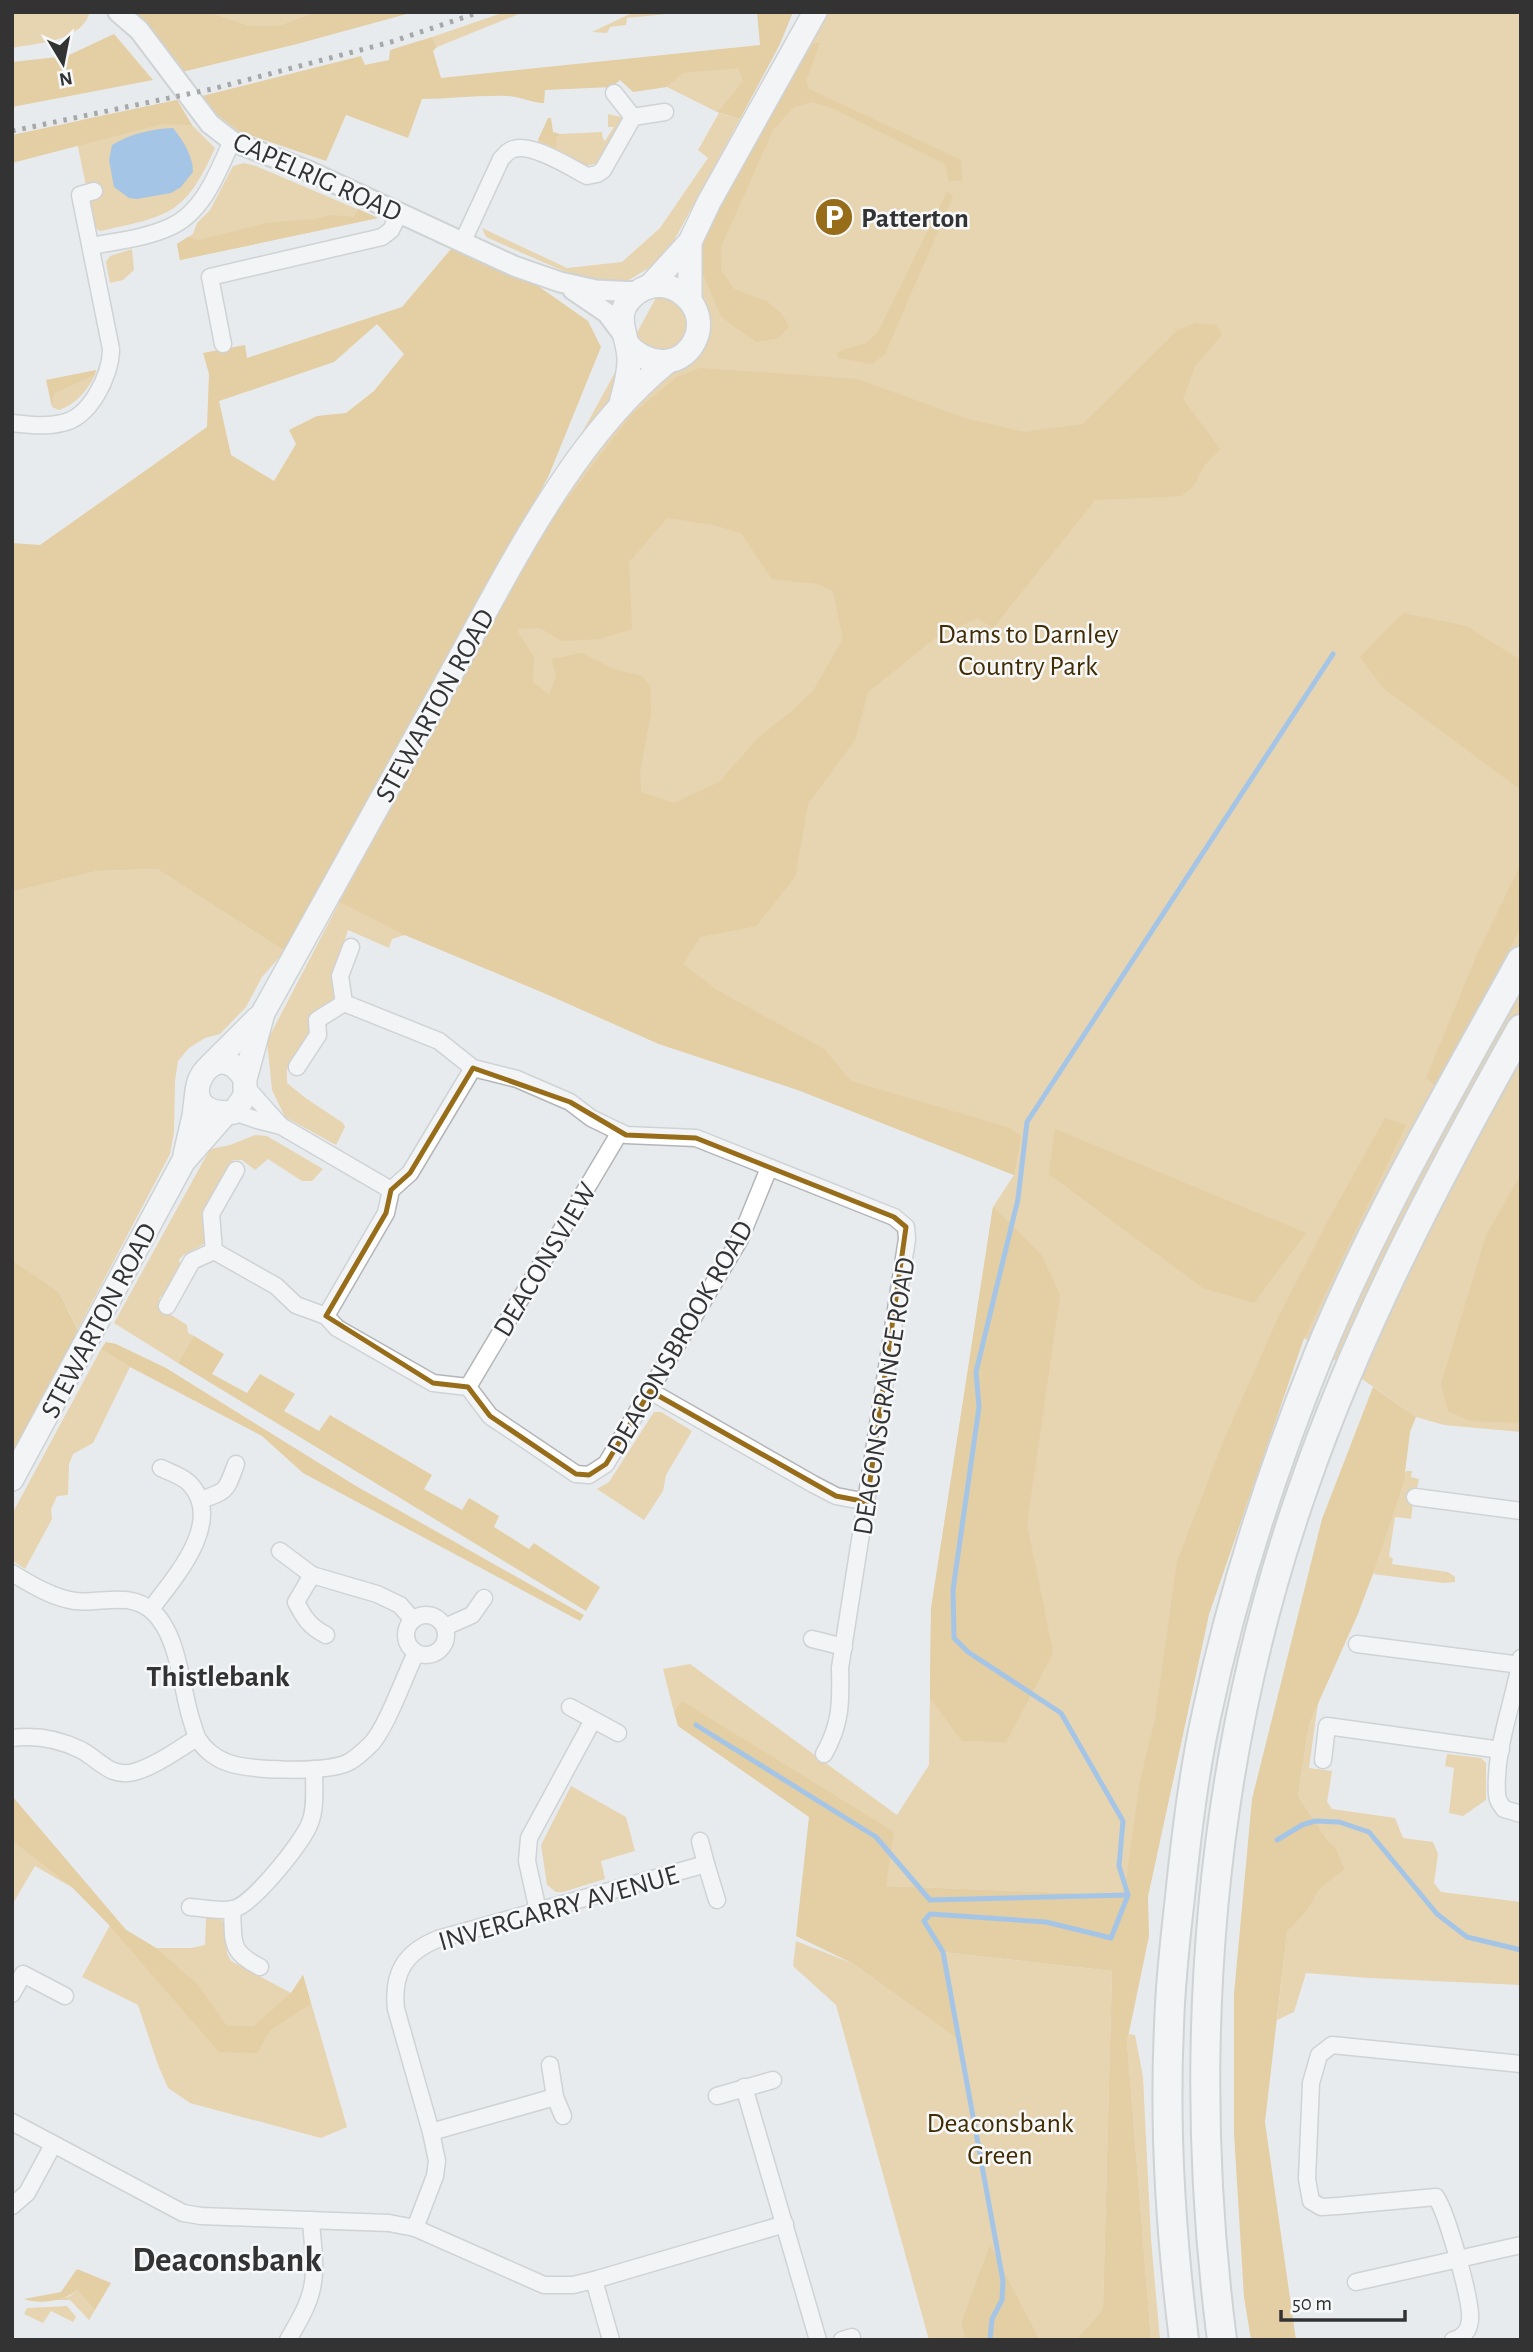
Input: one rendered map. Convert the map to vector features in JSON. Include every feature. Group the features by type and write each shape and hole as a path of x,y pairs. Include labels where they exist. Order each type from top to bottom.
{"highway":[{"path":"1184,2340 1171,2213 1168,2026 1192,1799 1212,1692 1256,1525 1319,1353 1386,1210 1521,961"},
{"path":"1222,2340 1208,2197 1205,2093 1207,1994 1217,1876 1245,1694 1284,1546 1304,1485 1346,1376 1409,1239 1521,1030"}],"main road":[{"name":"STEWARTON ROAD","path":"620,407 629,362 621,322 624,310 629,300 690,242 709,202 815,12"},
{"name":"STEWARTON ROAD","path":"246,1084 263,1013 510,569 572,465 646,379 667,362 678,358 694,342 698,320 690,300 690,242"},
{"path":"643,289 660,285 672,287 690,300"},
{"path":"625,339 635,353 645,359 667,362"},
{"name":"STEWARTON ROAD","path":"211,1065 263,1013"},
{"path":"219,1063 234,1066 246,1084 245,1096 230,1112 210,1110 203,1105 197,1091 200,1075 211,1065 219,1063"},
{"name":"STEWARTON ROAD","path":"183,1162 197,1091"},
{"name":"STEWARTON ROAD","path":"12,1479 183,1162 230,1112"}],"street":[{"name":"CAPELRIG ROAD","path":"118,12 139,30 210,124 232,141 400,212 514,266 560,282 596,290 643,289"},
{"path":"614,93 634,117"},
{"path":"634,117 665,112"},
{"path":"463,241 501,159 508,152 515,148 528,148 587,176 597,174 603,170 634,117"},
{"path":"92,246 141,236 172,226 191,213 212,183 232,141"},
{"path":"12,423 38,426 70,421 87,408 99,393 110,369 111,349 80,195 94,191"},
{"path":"223,344 210,277 382,237 391,230 400,212"},
{"name":"CAPELRIG ROAD","path":"560,282 607,313 625,339"},
{"path":"297,1067 318,1035 317,1020 344,1003 340,975 351,947"},
{"name":"DEACONSGRANGE ROAD","path":"344,1003 439,1041 473,1068 517,1079 570,1102 591,1118 626,1135 696,1138 894,1217 906,1227 905,1252 840,1668 841,1704 835,1734 824,1754"},
{"path":"326,1316 386,1213 391,1190 410,1174 473,1068"},
{"path":"246,1084 281,1126"},
{"path":"230,1112 281,1126 391,1190"},
{"name":"DEACONSVIEW","path":"468,1387 620,1132"},
{"name":"DEACONSBROOK ROAD","path":"468,1387 490,1416 576,1474 589,1475 606,1464 740,1239 769,1168"},
{"path":"214,1251 211,1214 236,1170"},
{"path":"214,1251 276,1286 296,1305 326,1316 337,1328 433,1383 468,1387"},
{"path":"167,1306 192,1261 214,1251"},
{"path":"649,1391 824,1490 836,1496 867,1502"},
{"path":"200,1500 222,1493 228,1486 236,1464"},
{"path":"150,1609 196,1543 201,1522 200,1500 188,1482 161,1468"},
{"path":"1415,1497 1521,1511"},
{"path":"280,1551 312,1575 377,1594 400,1605 413,1620"},
{"path":"12,1573 32,1586 71,1601 118,1598 150,1609 169,1635 197,1738 216,1757 244,1767 314,1769 348,1762 373,1742 416,1653"},
{"path":"312,1575 296,1602 304,1619 326,1635"},
{"path":"444,1627 472,1615 484,1598"},
{"path":"424,1615 437,1618 446,1635 442,1648 430,1655 416,1653 411,1649 406,1637 413,1620 424,1615"},
{"path":"812,1639 844,1647"},
{"path":"1357,1644 1520,1665"},
{"path":"1521,1658 1501,1750 1497,1796 1504,1809 1521,1814"},
{"path":"570,1707 618,1733"},
{"path":"538,1912 527,1861 529,1838 593,1720"},
{"path":"1323,1760 1327,1726 1501,1750"},
{"path":"12,1738 35,1736 59,1742 82,1750 111,1772 127,1773 144,1768 197,1738"},
{"path":"190,1907 232,1909 249,1901 302,1837 311,1822 314,1769"},
{"path":"700,1841 706,1864"},
{"name":"INVERGARRY AVENUE","path":"415,2228 435,2176 436,2161 431,2132 396,2009 394,1994 402,1965 420,1946 438,1939 706,1864 717,1900"},
{"path":"232,1909 234,1946 242,1958 260,1967"},
{"path":"12,1994 18,1971 65,1996"},
{"path":"1453,2340 1467,2331 1471,2318 1458,2258 1443,2207 1436,2197 1321,2207 1311,2201 1307,2179 1311,2083 1319,2055 1332,2045 1521,2064"},
{"path":"550,2065 555,2097 563,2116"},
{"path":"717,2096 773,2080"},
{"path":"744,2087 818,2340"},
{"path":"431,2132 555,2097"},
{"path":"12,2122 183,2213 201,2216 389,2223 415,2228 544,2285 573,2285 594,2280 785,2224"},
{"path":"12,2206 27,2193 53,2145"},
{"path":"288,2340 312,2290 314,2272 311,2220"},
{"path":"1356,2282 1521,2245"},
{"path":"594,2280 611,2340"}],"highlighted area":[{"path":"473,1068 570,1102 626,1135 696,1138 894,1217 906,1227 867,1502 836,1496 650,1391 606,1464 589,1475 576,1474 490,1416 468,1387 433,1383 326,1316 386,1213 391,1190 410,1173"}],"green space":[{"path":"12,12 88,12 89,15 84,24 66,36 12,48"},
{"path":"209,12 314,12 278,26 251,26"},
{"path":"505,12 519,14 437,47 432,37"},
{"path":"634,12 686,12 627,18 626,25 610,27 607,33 592,32"},
{"name":"Dams to Darnley Country Park","path":"813,12 1521,12 1521,1432 1444,1425 1416,1417 1304,1338 1209,1614 1148,1896 886,1886 682,1702 674,1712 663,1669 690,1664 897,1815 929,1765 931,1609 993,1207 1014,1175 798,1090 659,1044 405,935 392,939 389,948 348,930 334,975 335,1000 313,1036 287,1069 287,1083 343,1123 345,1127 336,1145 285,1117 272,1090 267,1041 339,903 327,897"},
{"path":"738,67 744,80 717,112 667,87 684,73"},
{"path":"177,100 192,125 215,148 194,187 184,200 159,216 100,231 90,225 89,200 78,147 81,120"},
{"path":"719,113 740,119 670,248 652,266 629,280 609,282 586,278 486,237 482,228 567,268 622,262 660,228 708,158 698,150"},
{"path":"608,114 621,117 622,122 598,163 584,166 539,145 538,140 556,147 556,139 560,134 602,132 605,141 614,127 608,127"},
{"path":"244,163 378,218 180,260 177,244 193,234 197,223 210,210 233,166"},
{"path":"132,249 134,270 123,280 110,283 106,262 110,256"},
{"path":"95,375 76,401 59,410 52,407 54,394"},
{"path":"157,869 285,951 262,977 246,1007 220,1034 205,1038 189,1048 178,1061 170,1154 78,1329 59,1292 12,1260 12,892 97,871"},
{"path":"255,1135 267,1136 323,1169 312,1181 302,1181 268,1159 255,1170 242,1160 233,1160 205,1209 205,1243 179,1260 182,1271 168,1295 160,1297 159,1304 165,1311 187,1325 188,1333 194,1336 178,1363 114,1323 210,1149 230,1145"},
{"path":"101,1349 130,1367 93,1443 73,1454 69,1464 68,1495 57,1496 51,1509 52,1519 25,1569 12,1560 12,1514"},
{"path":"654,1412 661,1412 692,1431 666,1475 663,1491 644,1520 597,1489 609,1482"},
{"path":"1406,1471 1412,1471 1411,1477 1419,1479 1417,1488 1411,1491 1411,1519 1395,1517 1389,1556 1393,1559 1392,1564 1448,1572 1455,1577 1455,1582 1443,1583 1373,1574"},
{"path":"1318,1703 1309,1768 1332,1771 1327,1802 1332,1809 1395,1818 1403,1838 1433,1842 1438,1854 1434,1883 1441,1892 1521,1902 1521,1985 1306,1973 1294,2012 1277,2020 1287,1930 1307,1911 1319,1890 1345,1869 1335,1846 1329,1842 1298,1796 1309,1724"},
{"path":"1447,1754 1481,1758 1486,1763 1486,1800 1463,1816 1449,1813 1454,1768 1445,1766"},
{"path":"571,1786 626,1817 635,1851 601,1861 605,1879 556,1892 547,1885 541,1845"},
{"path":"12,1796 126,1930 156,1948 191,1948 205,1945 206,1919 209,1915 215,1915 224,1922 227,1953 231,1961 291,1993 303,1975 347,2127 321,2138 190,2103 168,2088 138,2005 82,1977 110,1925 73,1888 35,1866 12,1905"},
{"name":"Deaconsbank Green","path":"796,1941 854,1964 958,2039 943,1952 1112,1971 1103,2309 1076,2340 1040,2340 990,2246 961,2322 965,2340 929,2340 836,2005 793,1966"},
{"path":"1129,2034 1135,2035 1143,2077 1151,2239 1160,2340 1151,2340 1127,2042"},
{"path":"77,2290 95,2310 89,2320 70,2300 53,2300 70,2296"},
{"path":"67,2306 76,2317 73,2322 51,2311 43,2323 24,2314 27,2308"}],"shaded area":[{"path":"135,12 209,12 251,26 278,26 314,12 414,12 182,72"},
{"path":"757,12 793,12 780,44 740,119 717,112 743,81 738,68 684,73 667,87 633,92 620,80 612,87 545,90 544,103 507,96 422,99 408,138 346,115 326,161 238,131 212,111 202,96 361,56 365,65 389,60 390,50 432,37 437,47 433,51 441,78 760,45"},
{"path":"114,34 153,80 12,107 12,62 67,56"},
{"path":"813,43 820,43 806,81 809,89 961,160 962,180 949,181 945,164 834,109 813,102 794,107 773,130 721,247 721,271 734,289 766,301 782,314 789,327 778,338 756,342 721,317 701,269 701,251 711,219"},
{"path":"177,100 192,125 162,124 12,163 12,135"},
{"path":"548,118 551,118 553,132 560,134 556,139 556,148 538,140"},
{"path":"947,192 953,196 885,354 872,364 838,358 837,352 866,343 878,332"},
{"path":"358,209 378,218 180,260 177,244 188,237 199,240 267,223 316,219 330,215 354,217"},
{"path":"456,243 531,281 588,321 601,347 549,475 483,600 285,951 157,869 97,871 12,892 12,543 40,545 207,427 209,374 203,353 245,345 247,358 402,307","holes":["377,324 404,354 374,391 346,413 317,416 289,430 296,444 274,481 231,455 219,401 334,362"]},
{"path":"1196,323 1217,325 1222,335 1195,366 1183,399 1220,449 1204,466 1193,487 1181,496 1095,500 993,628 977,618 934,639 868,692 855,740 808,804 795,877 756,926 700,937 683,964 717,990 824,1049 851,1081 1010,1128 1021,1136 1014,1175 798,1090 659,1044 405,935 340,902 536,540 631,415 677,377 700,368 857,379 968,419 1025,432 1083,424 1178,330","holes":["667,518 713,525 741,533 772,579 818,584 833,591 843,639 813,691 759,737 719,782 674,803 641,792 640,773 651,712 650,686 642,676 616,670 582,653 552,659 556,676 549,695 533,682 534,657 516,629 540,628 562,641 599,639 632,629 629,562"]},
{"path":"96,370 95,375 54,394 52,407 46,380"},
{"path":"1403,613 1466,626 1521,660 1521,790 1382,687 1360,657"},
{"path":"1521,864 1521,927 1437,1087 1426,1078 1479,950"},
{"path":"1385,1118 1406,1125 1304,1338 1209,1614 1148,1896 1149,1936 1127,2042 1151,2340 1076,2340 1103,2309 1112,1971 943,1952 959,2040 854,1964 796,1936 809,1817 678,1726 674,1712 682,1701 894,1832 886,1886 1124,1895 1140,1781 1155,1719 1177,1562 1223,1442 1278,1318"},
{"path":"1055,1129 1306,1233 1254,1303 1203,1288 1049,1174"},
{"path":"1521,1174 1521,1423 1471,1421 1448,1411 1441,1384 1486,1236"},
{"path":"993,1207 1041,1254 1060,1295 1027,1524 1053,1653 1006,1742 962,1741 930,1698 931,1609"},
{"path":"12,1260 59,1292 81,1336 12,1461"},
{"path":"194,1336 224,1354 212,1374 247,1393 260,1374 295,1394 284,1411 319,1431 330,1415 432,1475 424,1489 462,1510 469,1498 499,1516 494,1527 529,1549 534,1543 600,1587 586,1611 178,1363"},
{"path":"106,1342 116,1344 166,1368 356,1486 584,1615 580,1621 303,1473 262,1436 101,1349"},
{"path":"1373,1387 1416,1417 1410,1432 1404,1481 1373,1574 1309,1724 1298,1796 1329,1842 1335,1846 1345,1869 1319,1890 1307,1911 1287,1931 1265,2122 1296,2340 1251,2340 1244,2297 1234,2133 1234,1994 1252,1799 1322,1519"},
{"path":"12,1796 126,1930 156,1948 197,1984 227,2026 254,2026 291,1993 303,1975 311,2004 270,2030 257,2053 219,2052 110,1926 73,1888 12,1840"},
{"path":"990,2245 1040,2340 965,2340 961,2322"},
{"path":"77,2269 111,2283 95,2310 77,2290 52,2301 24,2299 61,2292"}],"water":[{"path":"173,128 187,148 193,166 193,172 181,187 171,193 137,199 129,198 114,187 109,160 112,145 141,133"}],"waterway":[{"path":"990,2340 992,2319 1002,2300 1003,2281 943,1952 924,1921 930,1914 1046,1922 1111,1938 1128,1895 1119,1866 1123,1821 1061,1713 968,1652 954,1638 953,1590 979,1407 976,1372 1018,1199 1027,1122 1333,654"},
{"path":"696,1725 876,1837 930,1900 1128,1895"},
{"path":"1277,1840 1302,1825 1315,1821 1339,1822 1369,1832 1437,1914 1467,1937 1521,1950"}],"railway":[{"path":"12,131 212,89 391,42 480,12"}],"place":[{"name":"Patterton","path":"834,217"}],"district":[{"name":"Thistlebank","path":"218,1676"},
{"name":"Deaconsbank","path":"227,2259"}]}
